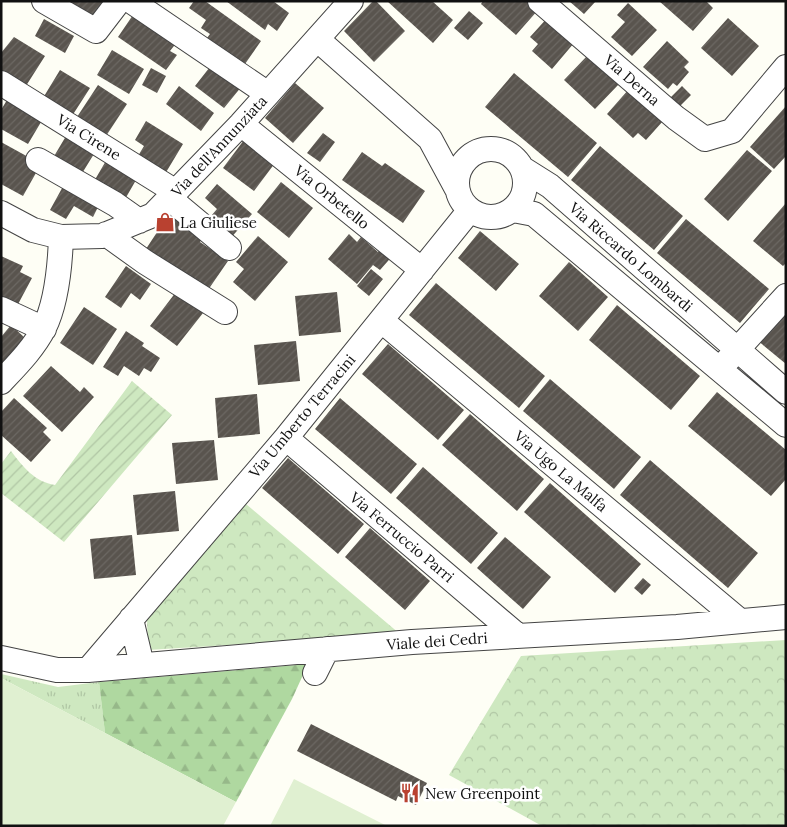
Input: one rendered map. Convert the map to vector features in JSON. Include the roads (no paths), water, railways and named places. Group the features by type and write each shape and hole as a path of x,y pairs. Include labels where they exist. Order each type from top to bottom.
{"street":[{"path":"44,1 96,31 118,1"},
{"path":"131,1 268,94"},
{"name":"Via dell'Annunziata","path":"1,214 33,230 61,237 106,234 153,215 241,124 351,1"},
{"name":"Via Derna","path":"540,1 676,118 705,139 732,131 786,67"},
{"path":"317,39 430,139 464,204 470,210 480,216 491,218 503,216 513,210 520,202 525,191 522,169"},
{"name":"Via Cirene","path":"1,83 172,195 229,248"},
{"name":"Via Orbetello","path":"241,124 422,270"},
{"name":"Via Riccardo Lombardi","path":"430,139 485,150 496,149 507,153 516,160 522,169 550,186 786,392"},
{"path":"457,189 460,168 475,153 485,150"},
{"path":"38,160 115,204 139,221"},
{"name":"Via Umberto Terracini","path":"88,670 286,438 470,210"},
{"name":"Via Riccardo Lombardi","path":"513,210 534,214 786,425"},
{"path":"106,234 145,262 224,312"},
{"path":"1,382 44,329 54,292 60,259 61,237"},
{"path":"719,369 786,296"},
{"path":"1,309 44,329"},
{"name":"Via Ugo La Malfa","path":"382,321 740,621"},
{"name":"Via Ferruccio Parri","path":"286,438 518,636"},
{"name":"Viale dei Cedri","path":"1,658 56,670 88,670 327,649 786,618"},
{"path":"131,619 142,665"},
{"path":"315,673 327,649"}],"place":[{"name":"La Giuliese","path":"165,222"},
{"name":"New Greenpoint","path":"410,793"}]}
